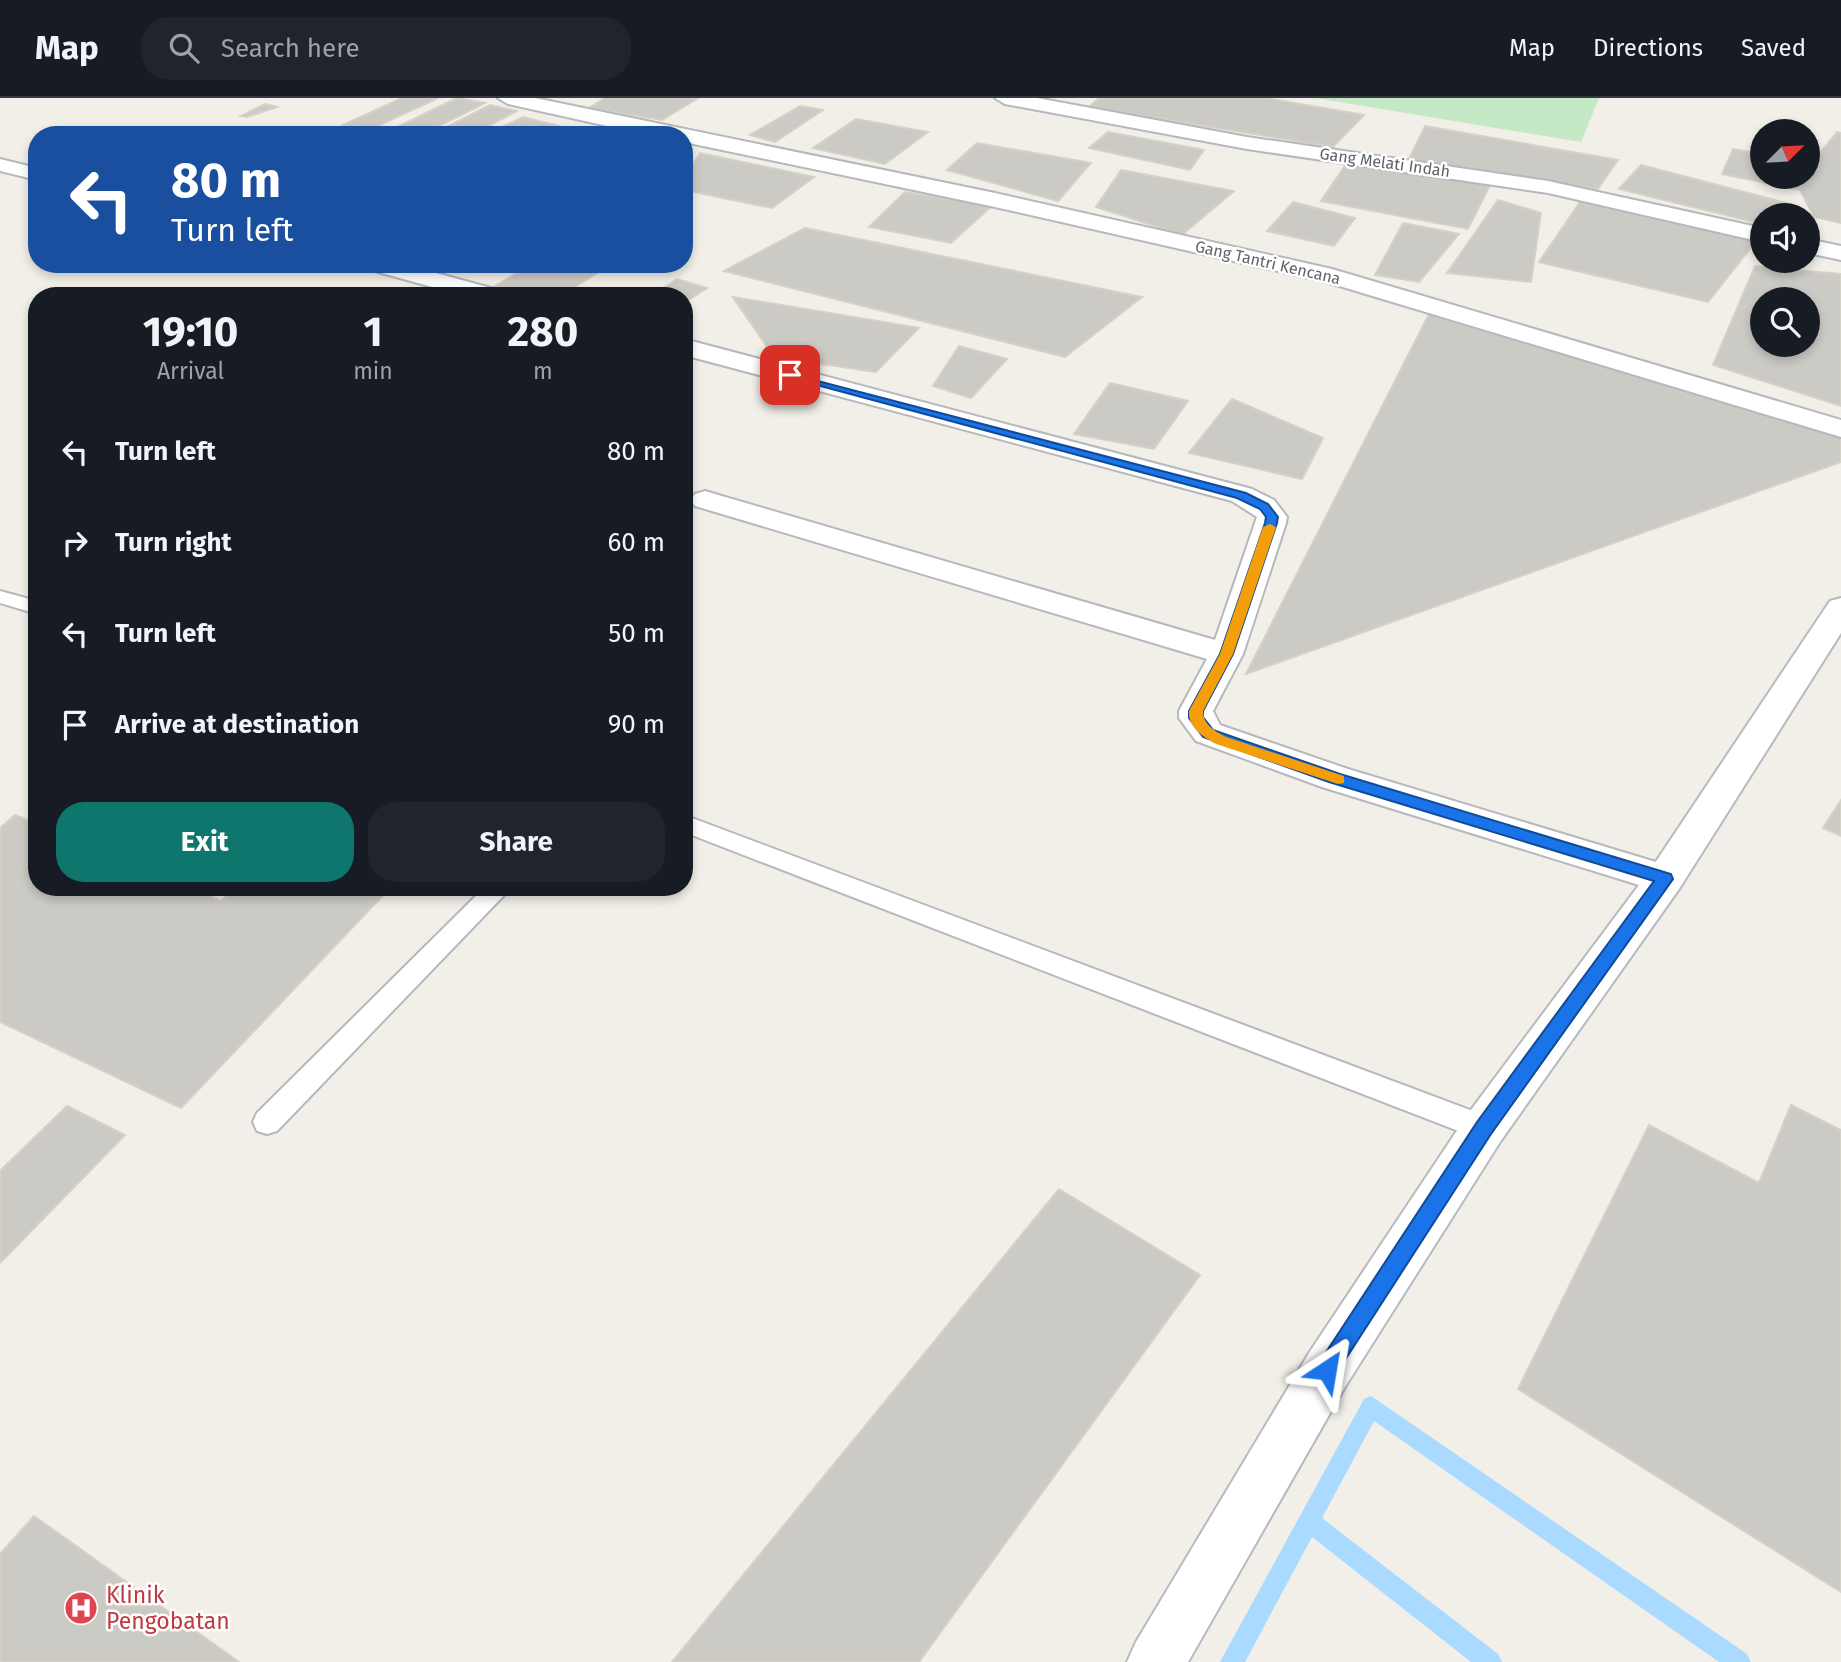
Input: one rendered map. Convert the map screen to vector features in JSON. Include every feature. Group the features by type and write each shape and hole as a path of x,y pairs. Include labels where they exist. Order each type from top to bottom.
{"street":[{"path":"508,98 636,126"},
{"name":"Gang Melati Indah","path":"1005,98 1247,143 1548,187 1750,232"},
{"name":"Gang Tantri Kencana","path":"693,138 995,200 1332,276 1841,429"},
{"path":"0,164 28,172"},
{"path":"1820,249 1841,253"},
{"path":"407,273 460,287"},
{"path":"693,349 1228,491 1264,506 1272,517 1271,523 1226,654 1195,715 1208,733 1221,740 1665,879"},
{"path":"705,499 1226,654"},
{"path":"1156,1662 1327,1370 1484,1128 1665,879 1841,608"}],"lane":[{"path":"0,597 28,605"},
{"path":"693,825 1484,1128"},
{"path":"267,1122 491,896"}],"green space":[{"path":"1315,98 1599,98 1581,142"}],"building":[{"path":"402,98 438,98 378,126 343,125"},
{"path":"457,98 485,103 439,126 399,126"},
{"path":"605,98 698,98 662,120 589,108"},
{"path":"1099,98 1265,98 1364,115 1333,147 1089,107"},
{"path":"265,104 277,107 247,117 241,116"},
{"path":"490,105 517,111 489,126 449,126"},
{"path":"800,106 823,110 775,142 750,135"},
{"path":"523,117 559,126 504,126"},
{"path":"856,119 928,132 885,164 813,148"},
{"path":"1425,126 1618,160 1598,189 1409,159"},
{"path":"1108,132 1204,150 1190,170 1089,148"},
{"path":"1837,132 1841,133 1841,223 1820,218 1820,203 1807,203 1800,190 1795,189 1820,189 1820,153"},
{"path":"977,143 1091,163 1058,201 947,170"},
{"path":"1733,149 1750,152 1750,180 1722,174"},
{"path":"700,153 814,177 772,208 693,192 693,164"},
{"path":"1348,161 1490,185 1468,229 1321,201"},
{"path":"1641,165 1786,203 1750,203 1750,221 1619,189"},
{"path":"1121,170 1234,191 1182,235 1096,207"},
{"path":"905,192 992,206 951,243 869,227"},
{"path":"1498,200 1541,213 1531,282 1447,273"},
{"path":"1293,202 1355,218 1334,246 1267,231"},
{"path":"1580,202 1750,238 1750,249 1708,302 1539,262"},
{"path":"1403,223 1459,234 1419,282 1375,275"},
{"path":"805,228 1142,297 1065,357 724,271"},
{"path":"517,273 597,273 575,287 495,286"},
{"path":"1752,273 1841,274 1841,406 1713,365"},
{"path":"677,279 707,288 693,297 693,287 665,287"},
{"path":"733,297 919,328 876,372 774,357"},
{"path":"1429,314 1841,436 1841,462 1246,674"},
{"path":"959,346 1007,359 971,398 933,386"},
{"path":"1110,383 1188,401 1154,449 1074,434"},
{"path":"1232,399 1323,438 1302,479 1189,453"},
{"path":"1841,800 1841,836 1823,828"},
{"path":"15,815 28,820 28,896 209,896 221,901 226,896 382,896 181,1108 0,1022 0,828"},
{"path":"1791,1105 1841,1130 1841,1592 1518,1389 1649,1125 1759,1183"},
{"path":"67,1106 125,1135 0,1263 0,1171"},
{"path":"1059,1189 1200,1275 919,1662 672,1662"},
{"name":"Klinik Pengobatan","path":"34,1516 239,1662 0,1662 0,1554"}],"waterway":[{"path":"1232,1662 1371,1406 1739,1662"},
{"path":"1309,1521 1490,1662"}],"slow traffic":[{"path":"1270,527 1226,654 1195,715 1208,733 1221,740 1338,779"}],"place":[{"name":"Klinik Pengobatan","path":"81,1608"}],"route":[{"path":"790,375 1241,495 1264,506 1272,517 1271,523 1226,654 1195,715 1208,733 1221,740 1335,778 1665,879 1484,1128 1327,1370"}]}
